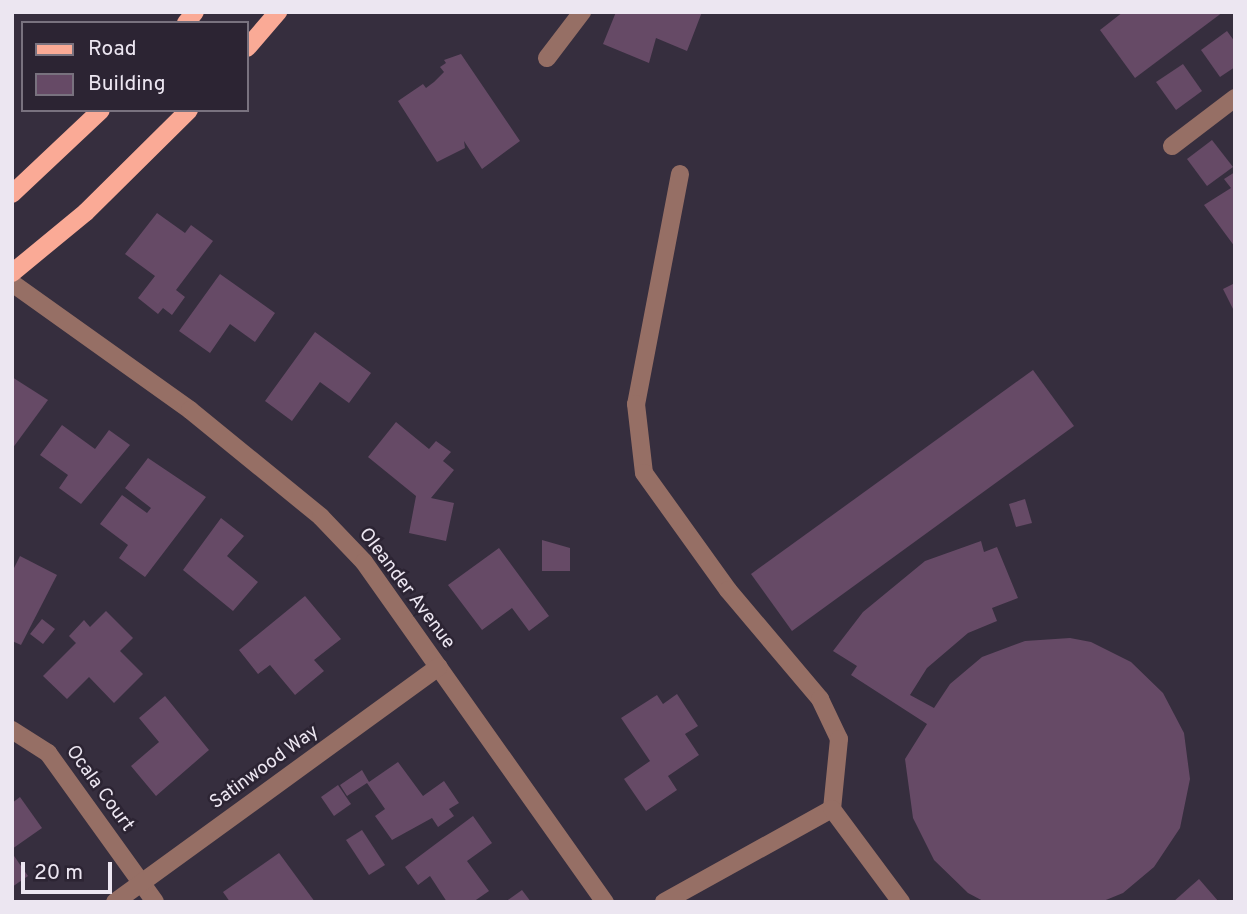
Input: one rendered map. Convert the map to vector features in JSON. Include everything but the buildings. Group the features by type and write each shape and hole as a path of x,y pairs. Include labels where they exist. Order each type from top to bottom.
{"main road":[{"path":"248,47 278,12"},
{"path":"12,194 99,112"},
{"path":"12,273 86,212 187,112"}],"street":[{"path":"547,58 582,12"},
{"path":"1172,146 1235,98"},
{"path":"680,174 636,404 644,473 728,590 820,699 839,739 832,809 901,902"},
{"name":"Oleander Avenue","path":"12,283 190,410 321,517 364,562 605,902"},
{"name":"Satinwood Way","path":"115,902 439,667"},
{"name":"Ocala Court","path":"12,730 48,753 155,902"},
{"path":"664,902 686,896 832,809"}]}
